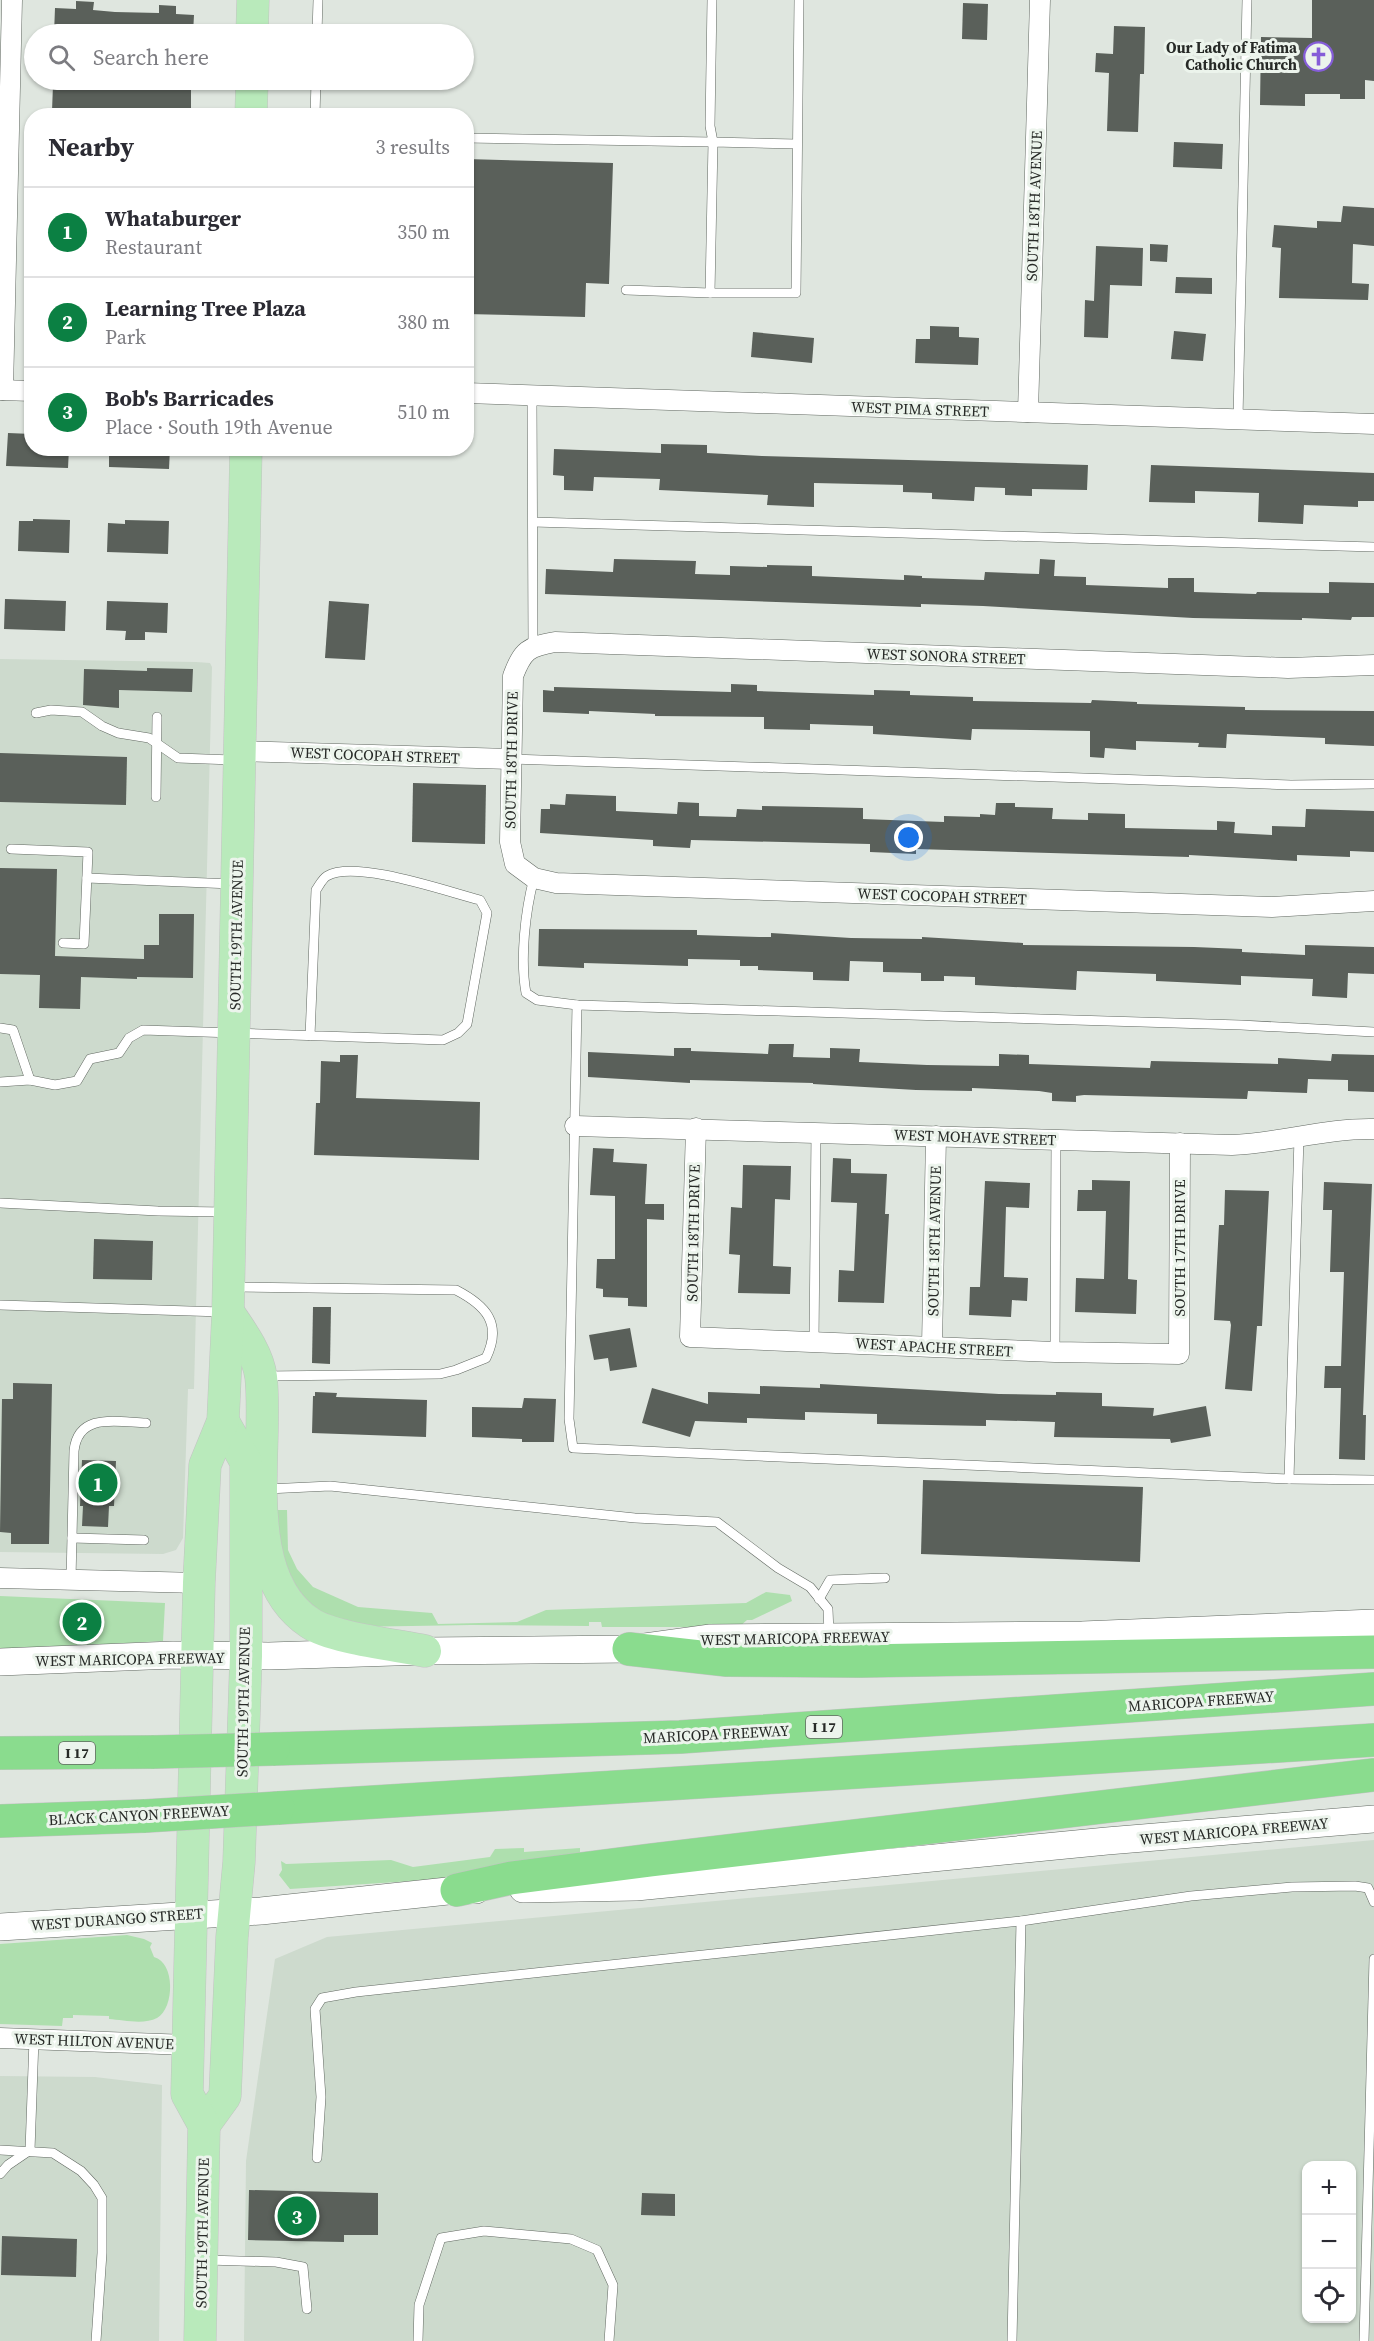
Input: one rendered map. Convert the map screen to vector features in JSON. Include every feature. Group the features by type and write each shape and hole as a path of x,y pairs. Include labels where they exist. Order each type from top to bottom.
{"highway":[{"path":"629,1649 727,1660 860,1661 1374,1652"},
{"name":"MARICOPA FREEWAY","path":"0,1754 154,1752 680,1737 1374,1689"},
{"name":"BLACK CANYON FREEWAY","path":"0,1821 145,1816 1374,1740"},
{"path":"457,1890 511,1878 651,1860 1374,1775"}],"main road":[{"path":"252,24 253,0"},
{"path":"251,108 252,90"},
{"name":"SOUTH 19TH AVENUE","path":"200,2341 204,2125 188,2094 190,1915 199,1583 205,1465 224,1421 246,456"},
{"path":"228,1299 261,1376 261,1489 264,1538 269,1564 290,1606 310,1624 332,1632 425,1651"},
{"name":"SOUTH 19TH AVENUE","path":"204,2125 225,2096 238,1862 246,1656 246,1462 224,1421"},
{"name":"WEST MARICOPA FREEWAY","path":"0,1662 198,1656 360,1655 425,1651 629,1649 709,1638 1122,1634 1374,1623"},
{"name":"WEST MARICOPA FREEWAY","path":"234,1912 457,1890 636,1887 1107,1841 1374,1819"},
{"name":"WEST DURANGO STREET","path":"0,1927 234,1912"}],"street":[{"path":"12,0 2,390 24,391"},
{"name":"SOUTH 18TH AVENUE","path":"1028,412 1040,0"},
{"name":"WEST PIMA STREET","path":"474,393 1374,424"},
{"name":"WEST SONORA STREET","path":"527,651 555,642 1288,668 1374,665"},
{"name":"SOUTH 18TH DRIVE","path":"515,864 510,842 513,676 527,651"},
{"name":"WEST COCOPAH STREET","path":"239,756 511,759"},
{"name":"WEST COCOPAH STREET","path":"515,864 534,878 556,883 1272,907 1374,901"},
{"name":"WEST MOHAVE STREET","path":"575,1126 1260,1144 1329,1131 1374,1129"},
{"name":"SOUTH 18TH DRIVE","path":"690,1337 696,1128"},
{"name":"SOUTH 18TH AVENUE","path":"932,1346 936,1136"},
{"name":"SOUTH 17TH DRIVE","path":"1179,1354 1180,1143"},
{"name":"WEST APACHE STREET","path":"690,1337 1055,1352 1179,1354"},
{"path":"0,1578 199,1583"},
{"name":"WEST HILTON AVENUE","path":"0,2038 188,2045"}],"lane":[{"path":"317,24 318,0"},
{"path":"710,293 713,142 711,126 712,0"},
{"path":"626,290 796,293 799,0"},
{"path":"1238,419 1247,0"},
{"path":"315,108 316,90"},
{"path":"474,138 796,144"},
{"path":"527,651 533,522 532,396"},
{"path":"533,522 1374,547"},
{"path":"36,713 51,710 82,712 110,730 149,738 178,758 239,756"},
{"path":"156,797 158,717"},
{"path":"511,759 1291,785 1374,784"},
{"path":"11,849 88,852 84,944 63,943"},
{"path":"0,1082 30,1080 55,1085 77,1081 90,1059 119,1053 129,1038 143,1030 443,1040 458,1033 467,1024 487,913 480,900 373,872 343,871 326,876 316,890 310,1035"},
{"path":"87,878 237,884"},
{"path":"534,878 530,894 522,969 526,993 537,1000 577,1005 1240,1025 1374,1032"},
{"path":"577,1005 569,1419 573,1448 1289,1479 1374,1480"},
{"path":"0,1028 13,1030 30,1080"},
{"path":"814,1341 816,1132"},
{"path":"1289,1479 1299,1137"},
{"path":"1055,1352 1056,1140"},
{"path":"0,1203 158,1211 230,1212"},
{"path":"0,1305 456,1290 476,1300 488,1314 492,1331 491,1347 486,1358 440,1374 261,1376"},
{"path":"71,1580 74,1451 78,1433 99,1422 146,1423"},
{"path":"261,1489 330,1486 635,1518 717,1522 778,1568 810,1587 828,1609 829,1637"},
{"path":"72,1538 144,1540"},
{"path":"819,1599 830,1580 885,1578"},
{"path":"317,2158 321,2097 315,2009 322,1998 356,1992 1021,1921 1191,1896 1292,1887 1355,1886 1368,1888 1374,1902"},
{"path":"1012,2341 1021,1921"},
{"path":"1364,2341 1374,1959"},
{"path":"30,2150 34,2039"},
{"path":"0,2150 53,2153 81,2171 102,2198 102,2253 96,2341"},
{"path":"0,2174 8,2165 30,2150"},
{"path":"418,2341 419,2305 441,2238 484,2230 570,2239 597,2250 613,2285 609,2341"},
{"path":"201,2260 276,2262 303,2266 307,2309"}],"shaded area":[{"path":"0,659 196,662 210,663 212,667 194,1389 188,1389 183,1538 176,1550 163,1554 0,1552"},
{"path":"1374,1840 1374,2341 244,2341 246,2161 275,1959 327,1937"},
{"path":"0,2076 95,2077 162,2085 159,2341 0,2341"}],"green space":[{"path":"275,1510 287,1510 288,1550 297,1569 313,1587 358,1607 432,1613 438,1624 517,1622 546,1610 746,1603 766,1592 790,1595 792,1601 752,1620 747,1620 739,1627 602,1627 601,1622 589,1622 589,1626 351,1627 301,1604 278,1556"},
{"path":"0,1596 165,1603 163,1641 0,1650"},
{"path":"524,1848 524,1852 580,1848 580,1859 427,1880 290,1889 279,1875 282,1870 281,1861 286,1864 391,1860 413,1867 490,1857 495,1849"},
{"path":"127,1935 152,1943 150,1947 154,1957 166,1967 169,1976 169,1996 163,2013 157,2018 133,2021 109,2019 109,2016 73,2015 73,2018 63,2018 62,2026 0,2024 0,1944"}],"building":[{"name":"Our Lady of Fatima Catholic Church","path":"1312,0 1374,0 1374,81 1365,80 1365,99 1340,99 1340,94 1305,94 1305,106 1260,105 1261,37 1312,38"},
{"path":"76,1 94,2 93,10 115,12 159,13 159,5 176,6 176,14 194,15 194,24 54,24 55,8 76,9"},
{"path":"963,3 988,4 987,40 962,39"},
{"path":"1114,26 1145,27 1144,74 1140,74 1138,132 1107,131 1109,73 1095,72 1096,53 1113,54"},
{"path":"53,90 191,90 191,108 52,108"},
{"path":"1174,142 1223,144 1222,169 1173,167"},
{"path":"474,159 613,163 609,284 586,283 585,317 474,314"},
{"path":"1343,206 1374,208 1374,246 1353,244 1352,283 1369,284 1368,300 1279,298 1281,248 1272,247 1274,225 1317,228 1317,221 1341,222"},
{"path":"1150,244 1168,245 1167,262 1150,261"},
{"path":"1096,246 1143,248 1142,286 1110,285 1108,338 1084,337 1085,300 1094,301"},
{"path":"1176,277 1212,278 1212,294 1175,293"},
{"path":"930,326 959,327 959,337 979,338 978,365 915,363 916,339 930,339"},
{"path":"1174,331 1206,334 1203,361 1171,359"},
{"path":"753,332 814,338 812,363 751,357"},
{"path":"8,433 24,434 24,456 69,456 68,468 6,466"},
{"path":"661,444 707,445 707,453 762,456 1088,465 1087,490 1032,489 1032,496 1005,495 1005,488 975,487 974,501 932,499 932,493 903,492 903,485 814,483 814,507 767,505 768,495 659,490 660,479 594,477 593,491 564,490 564,476 553,475 554,449 661,453"},
{"path":"109,456 170,456 169,469 109,467"},
{"path":"1151,465 1374,473 1374,501 1358,501 1358,507 1304,505 1303,524 1258,522 1259,493 1195,491 1195,503 1149,502"},
{"path":"33,519 70,520 69,553 18,551 19,521 33,521"},
{"path":"125,520 169,521 168,554 107,552 108,523 125,524"},
{"path":"614,559 696,561 695,574 730,575 730,566 767,567 767,565 812,566 812,576 904,580 904,575 922,576 922,578 984,580 985,572 1039,574 1040,559 1055,560 1054,576 1086,577 1086,585 1168,588 1168,578 1194,578 1194,592 1256,594 1257,592 1329,593 1329,582 1374,583 1374,617 1352,617 1351,620 1193,618 983,606 921,604 921,607 545,594 546,569 613,572"},
{"path":"5,599 66,601 65,631 4,629"},
{"path":"107,601 168,603 167,633 145,632 145,640 125,640 126,631 106,630"},
{"path":"329,601 369,604 365,660 325,658"},
{"path":"147,668 193,669 192,692 119,690 119,708 83,705 84,669 147,671"},
{"path":"731,684 757,685 757,691 874,695 874,690 910,691 910,695 973,697 973,701 1091,703 1092,700 1137,702 1137,704 1245,707 1245,710 1374,711 1374,746 1325,744 1325,738 1227,734 1226,748 1198,747 1199,743 1136,741 1136,750 1105,748 1104,758 1090,757 1090,731 972,729 971,740 873,734 873,726 810,724 810,730 764,729 764,717 655,716 655,714 589,711 589,714 543,712 543,690 554,691 554,687 731,692"},
{"path":"0,753 127,757 126,805 0,802"},
{"path":"413,783 486,785 485,844 412,842"},
{"path":"566,794 616,796 616,811 677,814 678,802 699,803 699,816 736,817 737,809 762,810 762,806 863,808 863,819 944,822 944,816 995,815 996,803 1015,803 1015,807 1053,808 1052,819 1088,820 1088,813 1125,814 1125,828 1217,830 1217,821 1235,822 1234,833 1272,835 1272,826 1305,827 1306,809 1374,811 1374,852 1350,851 1350,857 1297,855 1297,861 1189,855 1189,857 916,849 916,854 870,852 870,844 691,840 690,848 653,846 653,840 540,833 541,809 550,809 550,804 565,805"},
{"path":"0,868 57,869 55,956 144,959 144,945 159,945 159,914 194,914 193,978 81,977 80,1009 39,1008 40,975 0,974"},
{"path":"539,929 697,930 697,935 759,937 771,937 771,933 851,938 922,939 922,937 1023,943 1023,945 1194,947 1305,955 1305,945 1374,947 1374,974 1348,973 1347,998 1312,996 1313,979 1241,976 1241,985 1156,981 1156,974 1077,971 1076,990 975,985 975,977 944,976 944,981 921,981 921,973 883,972 883,962 850,961 849,981 813,980 813,972 758,970 758,966 740,966 740,960 688,959 688,966 584,963 584,968 538,966"},
{"path":"769,1044 794,1044 793,1057 830,1058 830,1048 860,1049 859,1062 927,1065 999,1066 999,1054 1029,1055 1029,1064 1150,1068 1151,1061 1278,1064 1278,1058 1331,1061 1332,1054 1374,1055 1374,1092 1348,1091 1348,1080 1308,1079 1307,1093 1248,1091 1247,1099 1084,1095 1076,1096 1076,1102 1052,1101 1052,1093 1039,1091 972,1088 972,1091 916,1090 813,1083 690,1080 690,1083 588,1077 588,1052 674,1056 674,1048 691,1048 691,1051 768,1054"},
{"path":"340,1055 358,1055 356,1098 480,1102 479,1160 314,1155 316,1103 320,1103 321,1061 340,1062"},
{"path":"593,1148 614,1149 613,1162 647,1164 645,1204 664,1204 664,1220 647,1219 647,1307 628,1306 628,1298 603,1297 603,1289 596,1288 597,1259 615,1259 615,1196 590,1195"},
{"path":"833,1158 851,1159 851,1173 887,1174 885,1214 889,1214 884,1303 838,1302 839,1270 854,1271 857,1203 831,1202"},
{"path":"743,1165 791,1166 790,1200 775,1199 773,1266 791,1267 790,1294 738,1293 740,1255 729,1254 731,1207 742,1208"},
{"path":"1092,1180 1130,1181 1128,1279 1137,1280 1136,1314 1075,1312 1076,1278 1104,1279 1106,1211 1077,1211 1078,1190 1092,1190"},
{"path":"985,1181 1030,1183 1029,1208 1006,1207 1004,1277 1028,1278 1027,1301 1012,1300 1011,1317 969,1315 970,1287 980,1287"},
{"path":"1324,1182 1372,1184 1363,1415 1366,1415 1365,1460 1339,1459 1341,1388 1324,1388 1325,1366 1341,1366 1344,1272 1330,1272 1332,1210 1323,1210"},
{"path":"1225,1190 1269,1191 1262,1326 1257,1326 1252,1391 1225,1389 1231,1325 1230,1321 1214,1320 1219,1225 1224,1225"},
{"path":"94,1239 153,1241 152,1280 93,1279"},
{"path":"313,1307 331,1307 330,1364 312,1363"},
{"path":"630,1328 637,1367 610,1371 608,1358 594,1360 589,1335"},
{"path":"13,1383 52,1384 49,1544 11,1544 11,1533 0,1532 2,1399 13,1399"},
{"path":"820,1384 999,1394 1102,1393 1102,1406 1154,1408 1153,1416 1206,1406 1211,1436 1171,1443 1170,1439 1054,1437 1055,1422 986,1420 986,1426 877,1424 877,1414 805,1412 805,1420 747,1418 747,1423 695,1421 690,1437 642,1423 652,1388 708,1404 708,1392 760,1394 760,1386 820,1388"},
{"path":"315,1392 337,1393 336,1397 427,1400 426,1437 312,1433"},
{"path":"524,1398 556,1399 554,1442 522,1442 522,1439 472,1437 472,1407 522,1408"},
{"path":"82,1460 116,1461 114,1506 109,1506 108,1527 82,1526 83,1506 80,1506"},
{"path":"923,1480 1143,1487 1140,1562 921,1554"},
{"path":"249,2190 378,2193 378,2235 344,2235 344,2242 248,2240"},
{"path":"642,2193 675,2194 675,2216 641,2215"},
{"path":"2,2236 77,2239 76,2277 1,2275"}],"place":[{"name":"Our Lady of Fatima Catholic Church","path":"1318,56"},
{"name":"Whataburger","path":"98,1483"},
{"name":"Learning Tree Plaza","path":"82,1622"},
{"name":"Bob's Barricades","path":"297,2216"}]}
